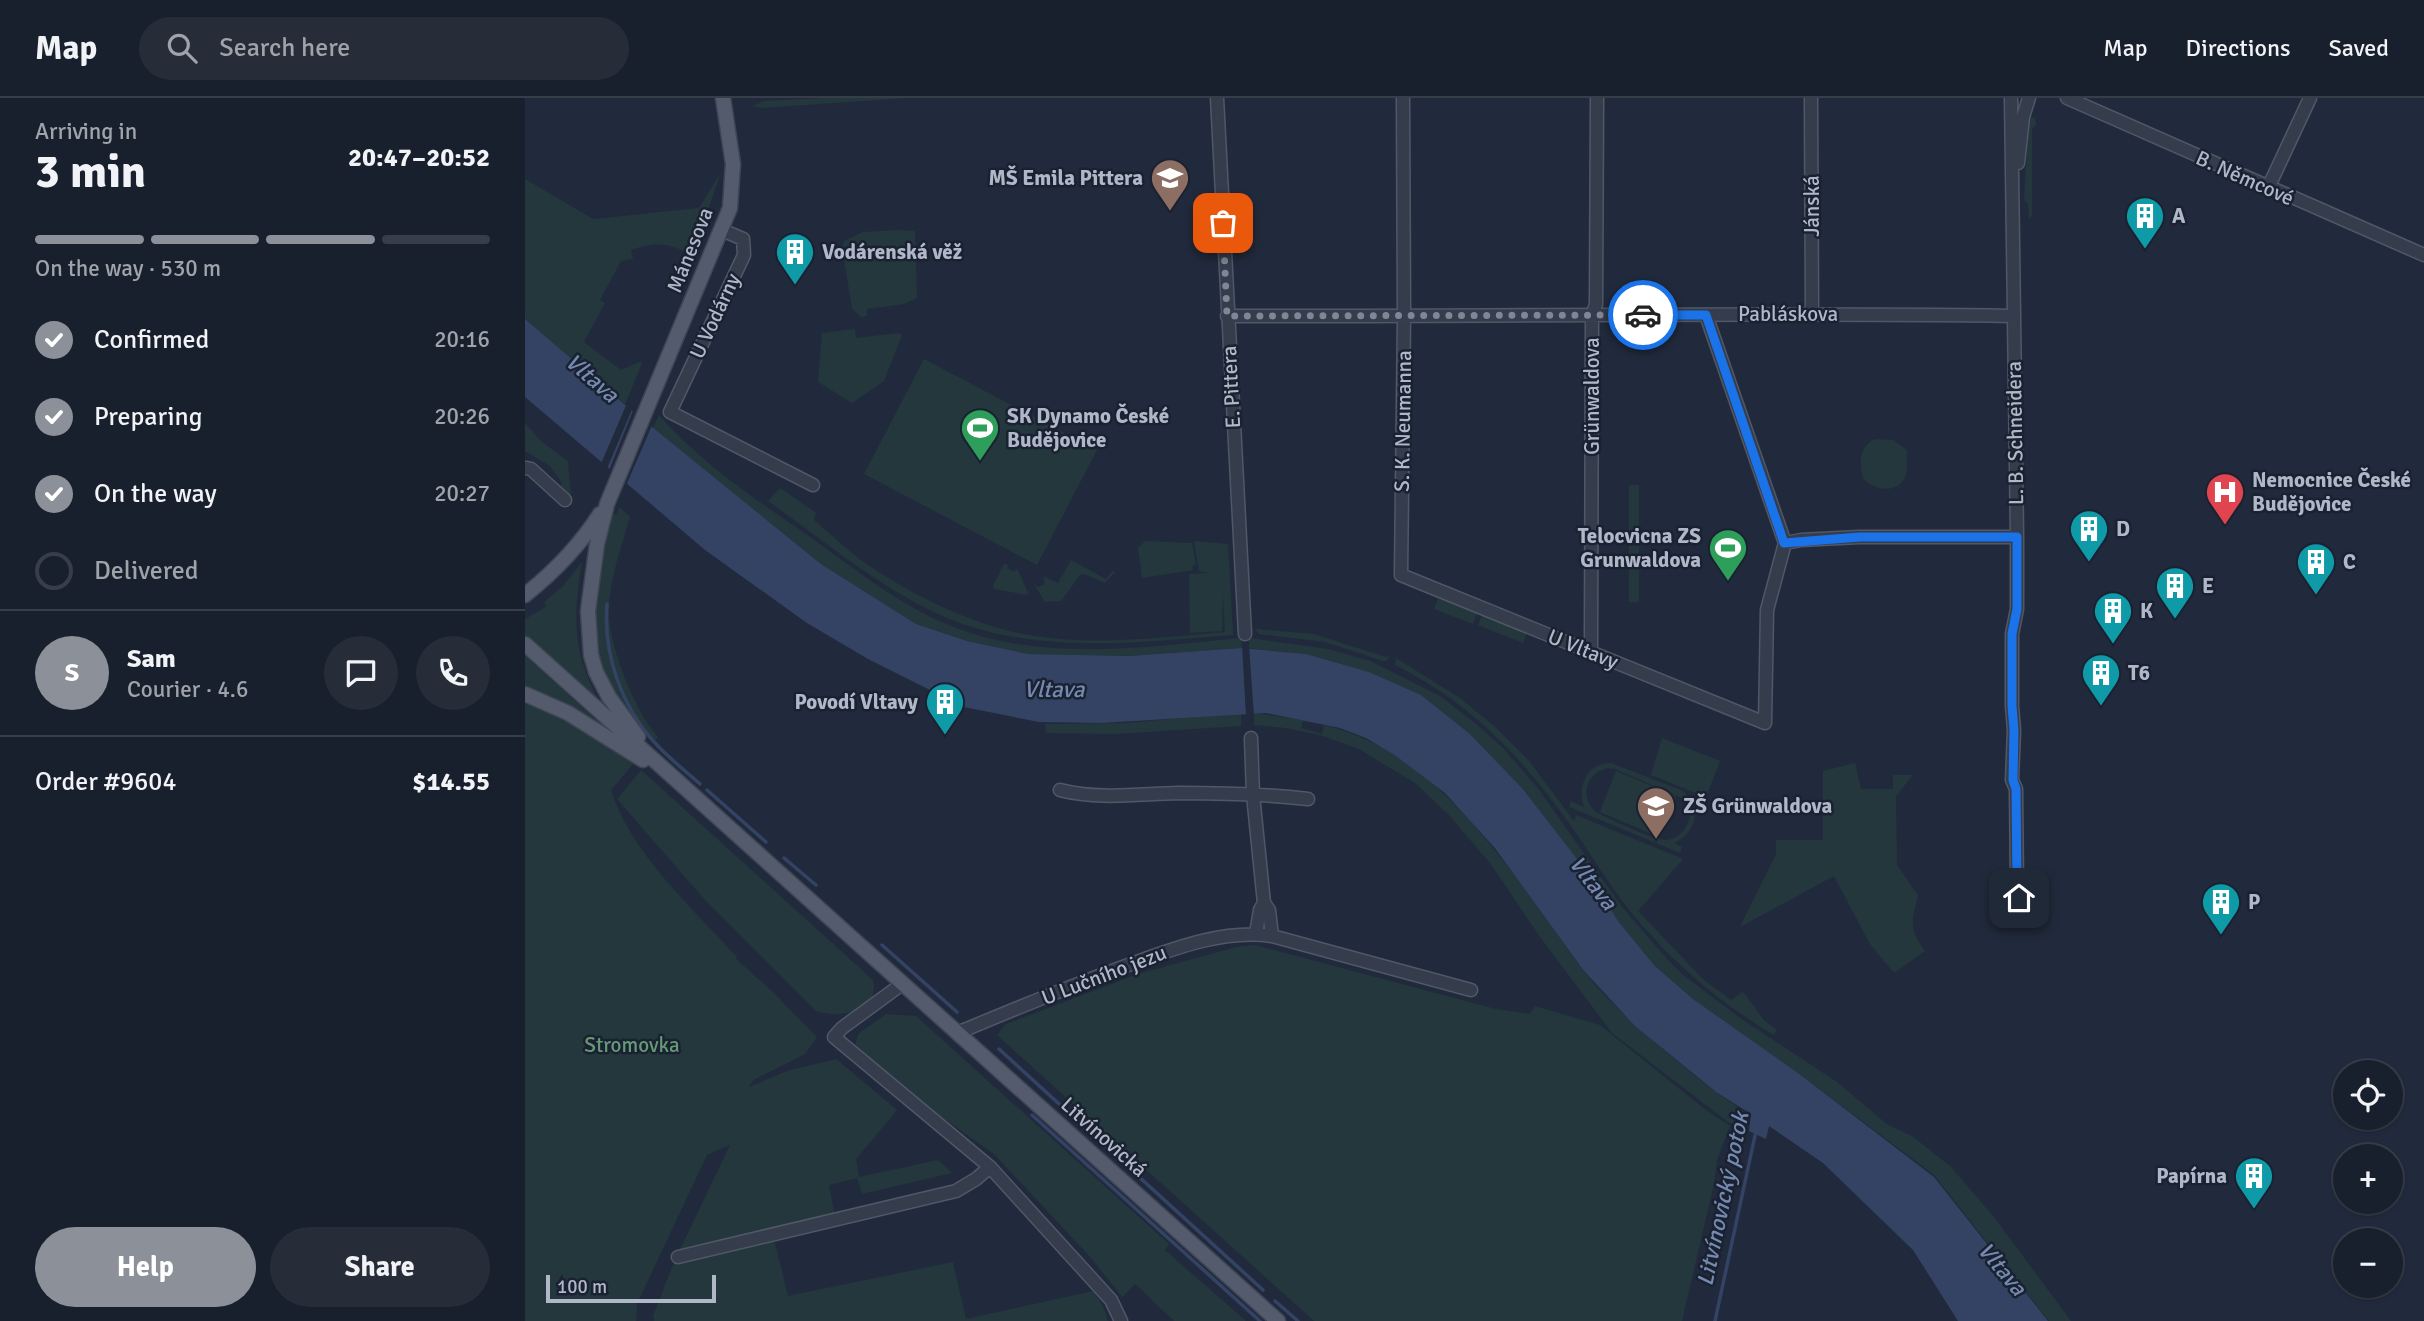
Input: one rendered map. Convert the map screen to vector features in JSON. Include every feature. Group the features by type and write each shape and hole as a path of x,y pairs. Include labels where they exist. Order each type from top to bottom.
{"main road":[{"name":"Mánesova","path":"608,500 730,208 733,174 731,142 723,98"},
{"path":"525,595 564,559 591,528 608,500"},
{"path":"608,500 597,544 588,611 591,655 596,672 615,705 642,743 673,778"},
{"path":"525,644 673,778"},
{"path":"525,694 568,713 673,778"},
{"name":"Litvínovická","path":"673,778 1277,1321"}],"street":[{"name":"E. Pittera","path":"1217,98 1245,634"},
{"name":"S. K. Neumanna","path":"1401,575 1403,98"},
{"name":"Grünwaldova","path":"1591,652 1592,316 1596,304 1597,98"},
{"name":"Jánská","path":"1811,98 1812,314"},
{"name":"L. B. Schneidera","path":"2011,98 2017,537 2017,609 2012,634 2012,706 2019,898"},
{"name":"L. B. Schneidera","path":"2013,176 2020,160 2023,117 2029,98"},
{"name":"B. Němcové","path":"2067,98 2424,255"},
{"path":"2268,188 2310,98"},
{"name":"U Vodárny","path":"722,230 743,239 744,255 670,412 813,485"},
{"path":"1706,315 1784,543 1860,537 2017,537"},
{"name":"Pabláskova","path":"1227,316 2013,316"},
{"path":"525,468 531,469 565,500"},
{"name":"U Vltavy","path":"1401,575 1765,723 1767,610 1784,543"},
{"path":"1251,738 1253,795 1264,903 1269,910 1272,936"},
{"path":"1059,790 1099,797 1177,793 1308,799"},
{"path":"1256,933 1264,903"},
{"name":"U Lučního jezu","path":"957,1033 1091,978 1175,948 1256,933 1471,990"},
{"path":"902,984 842,1028 834,1037 990,1167 1111,1300 1121,1321"},
{"path":"678,1256 956,1191 990,1167"}],"green space":[{"path":"907,98 761,108 752,106 764,101"},
{"path":"2029,116 2035,118 2036,125 2032,129 2032,215 2029,219 2028,204 2024,200"},
{"path":"720,174 693,256 662,245 631,250 633,259 621,261 600,300 605,303 584,342 621,370 642,363 625,405 525,320 525,179 593,219 699,208"},
{"path":"914,231 915,234 917,298 904,304 867,309 867,316 861,317 852,308 842,248 844,241 863,232"},
{"path":"855,329 856,338 898,333 902,335 884,381 852,403 818,382 822,333"},
{"name":"SK Dynamo České Budějovice","path":"924,359 1097,450 1037,565 864,474"},
{"path":"659,415 709,463 765,506 877,585 915,609 956,628 990,639 1061,648 1134,648 1241,638 1242,648 1129,656 1027,654 967,641 916,624 821,564 653,428"},
{"path":"525,423 542,442 568,461 571,496 560,486 562,483 550,466 525,451"},
{"path":"1875,439 1893,440 1907,450 1906,476 1895,487 1883,489 1863,478 1861,455 1866,446"},
{"path":"1629,485 1639,485 1639,541 1629,540"},
{"path":"780,488 816,513 814,520 854,555 916,594 984,624 1056,639 1113,640 1225,632 1223,595 1222,631 1190,633 1189,574 1208,573 1199,571 1194,541 1228,544 1233,635 1127,643 1056,642 986,631 952,620 881,582 768,501"},
{"path":"620,507 630,517 611,588 610,626 625,678 641,712 658,737 653,743 609,684 596,645 594,598 598,571 610,520"},
{"path":"1145,541 1192,543 1196,565 1192,566 1193,570 1142,578 1138,548"},
{"path":"1629,546 1639,546 1639,602 1629,602"},
{"path":"1071,560 1106,579 1112,571 1115,572 1105,583 1084,574 1080,575 1061,601 1045,602 1034,584 1038,587 1045,584 1043,576 1058,583"},
{"path":"582,562 577,600 577,633 584,666 599,700 525,635 525,619 546,607 544,602 562,587"},
{"path":"1004,564 1014,572 1018,570 1027,595 994,589 993,585"},
{"path":"1438,598 1477,614 1473,624 1434,609"},
{"path":"1482,615 1527,633 1523,643 1478,625"},
{"path":"1255,629 1314,634 1386,657 1390,655 1383,661 1325,642 1259,634"},
{"path":"1249,638 1328,649 1370,661 1440,696 1476,724 1504,749 1537,787 1622,907 1668,960 1683,975 1743,1020 1837,1082 1888,1125 1912,1136 1950,1166 1994,1217 2071,1321 2049,1321 1934,1175 1798,1073 1693,999 1654,965 1618,921 1592,878 1522,788 1470,734 1421,695 1369,672 1306,654 1249,648"},
{"path":"525,656 606,729 525,688"},
{"path":"1396,658 1460,698 1494,726 1529,761 1574,821 1576,815 1683,859 1638,911 1704,980 1731,1000 1744,993 1764,1020 1777,1030 1774,1035 1719,998 1670,955 1631,913 1557,807 1517,759 1496,737 1450,698 1395,665"},
{"name":"Stromovka","path":"525,701 581,728 633,764 611,790 633,836 665,879 736,959 817,1037 805,1054 753,1080 749,1087 787,1071 836,1059 897,1110 856,1159 859,1177 938,1160 952,1173 862,1194 857,1178 829,1185 835,1216 772,1231 788,1296 953,1262 966,1319 1093,1291 1103,1306 1108,1321 654,1321 653,1316 674,1262 730,1145 707,1155 637,1304 636,1321 525,1321"},
{"path":"1241,713 1241,726 1114,734 1046,733 1045,724 1125,723"},
{"path":"1254,713 1303,720 1301,728 1322,734 1324,725 1361,737 1395,755 1426,778 1480,832 1598,988 1668,1054 1748,1115 1748,1129 1728,1122 1612,1033 1540,937 1490,863 1448,814 1415,783 1359,749 1320,735 1254,725"},
{"path":"1662,738 1720,761 1706,797 1651,775"},
{"path":"1611,763 1681,790 1688,796 1695,810 1695,818 1688,832 1675,843 1682,847 1680,853 1569,807 1571,801 1584,807 1582,791 1586,777 1590,771","holes":["1615,769 1684,799 1690,815 1689,822 1681,833 1669,840 1658,839 1597,813 1591,807 1586,794 1589,781 1600,771"]},
{"path":"1855,763 1861,789 1893,789 1893,775 1913,775 1896,796 1897,865 1918,895 1913,925 1925,951 1894,973 1870,944 1834,876 1740,927 1776,854 1776,840 1823,840 1823,771"},
{"path":"641,770 873,980 874,991 865,1006 846,1013 816,1011 705,900 617,799"},
{"path":"1616,771 1676,796 1659,837 1600,812"},
{"path":"1255,945 1496,1009 1530,1014 1535,1006 1600,1025 1702,1107 1730,1126 1717,1160 1714,1184 1682,1321 1314,1321 997,1035 1006,1024 1138,974 1236,947"},
{"path":"886,1014 916,1016 1169,1244 1165,1250 1246,1321 1174,1321 1135,1284 1122,1297 1092,1259 994,1154 933,1111 855,1046 858,1034"}],"water":[{"name":"Vltava","path":"525,319 625,405 821,564 916,624 967,641 1028,654 1129,656 1242,648 1306,654 1369,672 1421,695 1470,734 1522,788 1592,878 1618,921 1654,965 1693,999 1798,1073 1934,1177 2048,1321 1958,1321 1913,1250 1823,1163 1769,1126 1766,1139 1749,1131 1751,1114 1716,1092 1635,1026 1584,971 1494,847 1445,793 1396,756 1366,738 1340,728 1266,713 1101,723 1039,722 964,707 868,659 807,623 705,550 525,397"}],"pier":[{"path":"627,403 633,407 606,471 600,466"},
{"path":"634,408 653,423 625,488 608,473"},
{"path":"1242,644 1249,645 1254,716 1246,717"}],"waterway":[{"path":"607,604 608,642 624,696 656,744 700,784"},
{"path":"707,790 766,842"},
{"path":"784,858 816,885"},
{"path":"882,945 957,1012"},
{"path":"999,1049 1263,1290"},
{"path":"1032,1115 1260,1321"},
{"name":"Litvínovický potok","path":"1715,1321 1756,1131"},
{"path":"1275,1301 1298,1321"}],"way so far":[{"path":"1223,223 1227,316 1643,315"}],"place":[{"name":"MŠ Emila Pittera","path":"1170,212"},
{"name":"A","path":"2145,250"},
{"name":"Vodárenská věž","path":"795,286"},
{"name":"SK Dynamo České Budějovice","path":"980,462"},
{"name":"Nemocnice České Budějovice","path":"2225,526"},
{"name":"D","path":"2089,563"},
{"name":"Telocvicna ZS Grunwaldova","path":"1728,582"},
{"name":"C","path":"2316,596"},
{"name":"E","path":"2175,620"},
{"name":"K","path":"2113,645"},
{"name":"T6","path":"2101,707"},
{"name":"Povodí Vltavy","path":"945,736"},
{"name":"ZŠ Grünwaldova","path":"1656,840"},
{"name":"P","path":"2221,936"},
{"name":"Papírna","path":"2254,1210"}],"route":[{"path":"1643,315 1706,315 1784,543 1860,537 2017,537 2017,609 2012,634 2012,706 2019,898"}]}
